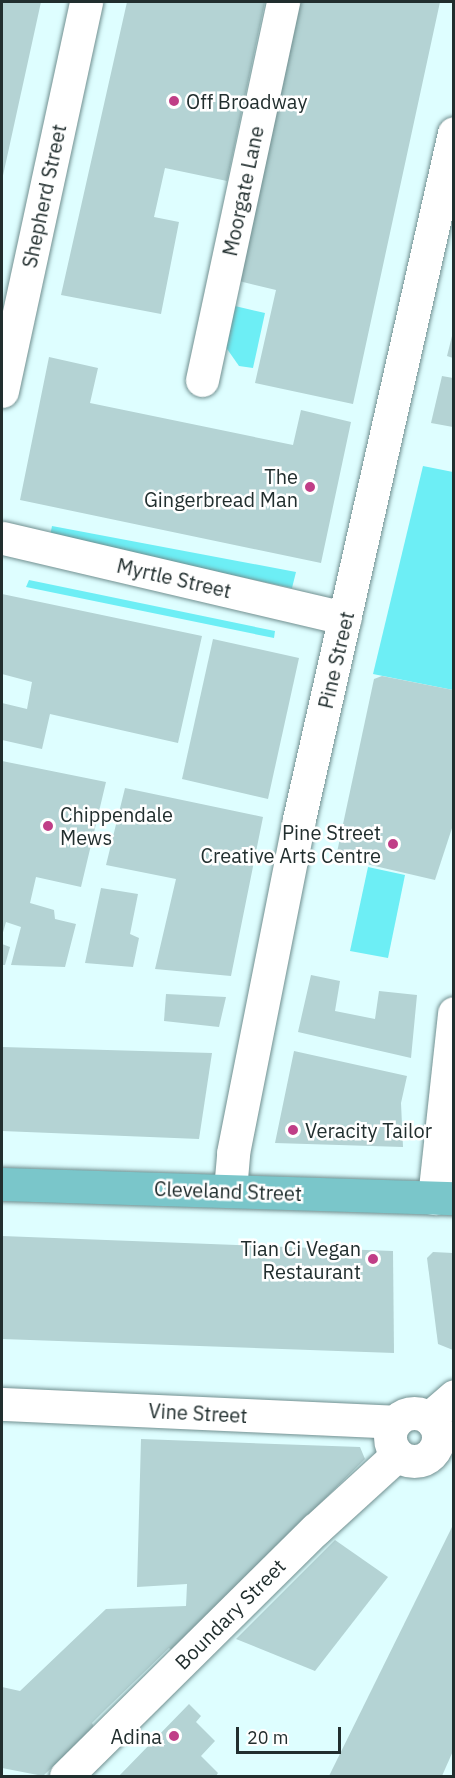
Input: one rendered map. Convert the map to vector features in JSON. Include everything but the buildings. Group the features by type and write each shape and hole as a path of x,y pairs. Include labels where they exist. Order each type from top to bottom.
{"main road":[{"name":"Cleveland Street","path":"2,1184 444,1198"}],"street":[{"name":"Shepherd Street","path":"2,391 86,2"},
{"name":"Moorgate Lane","path":"202,380 284,2"},
{"name":"Pine Street","path":"230,1190 233,1153 299,819 453,133"},
{"name":"Myrtle Street","path":"2,534 345,618"},
{"path":"444,1198 453,1013"},
{"path":"429,1418 453,1396"},
{"name":"Vine Street","path":"2,1404 395,1422"},
{"path":"410,1413 429,1418 438,1434 434,1450 425,1459 414,1461 397,1455 390,1440 395,1422 410,1413"},
{"name":"Boundary Street","path":"66,1776 316,1529 397,1455"}],"shaded area":[{"path":"235,306 265,313 253,368 239,366 225,346"},
{"path":"423,466 453,472 453,690 373,674"},
{"path":"52,526 296,572 292,588 50,536"},
{"path":"29,580 275,631 274,638 26,587"},
{"path":"368,867 405,875 388,958 350,951"}],"place":[{"name":"Off Broadway","path":"174,101"},
{"name":"The Gingerbread Man","path":"310,487"},
{"name":"Chippendale Mews","path":"48,826"},
{"name":"Pine Street Creative Arts Centre","path":"393,844"},
{"name":"Veracity Tailor","path":"293,1130"},
{"name":"Tian Ci Vegan Restaurant","path":"373,1259"},
{"name":"Adina","path":"174,1736"}]}
